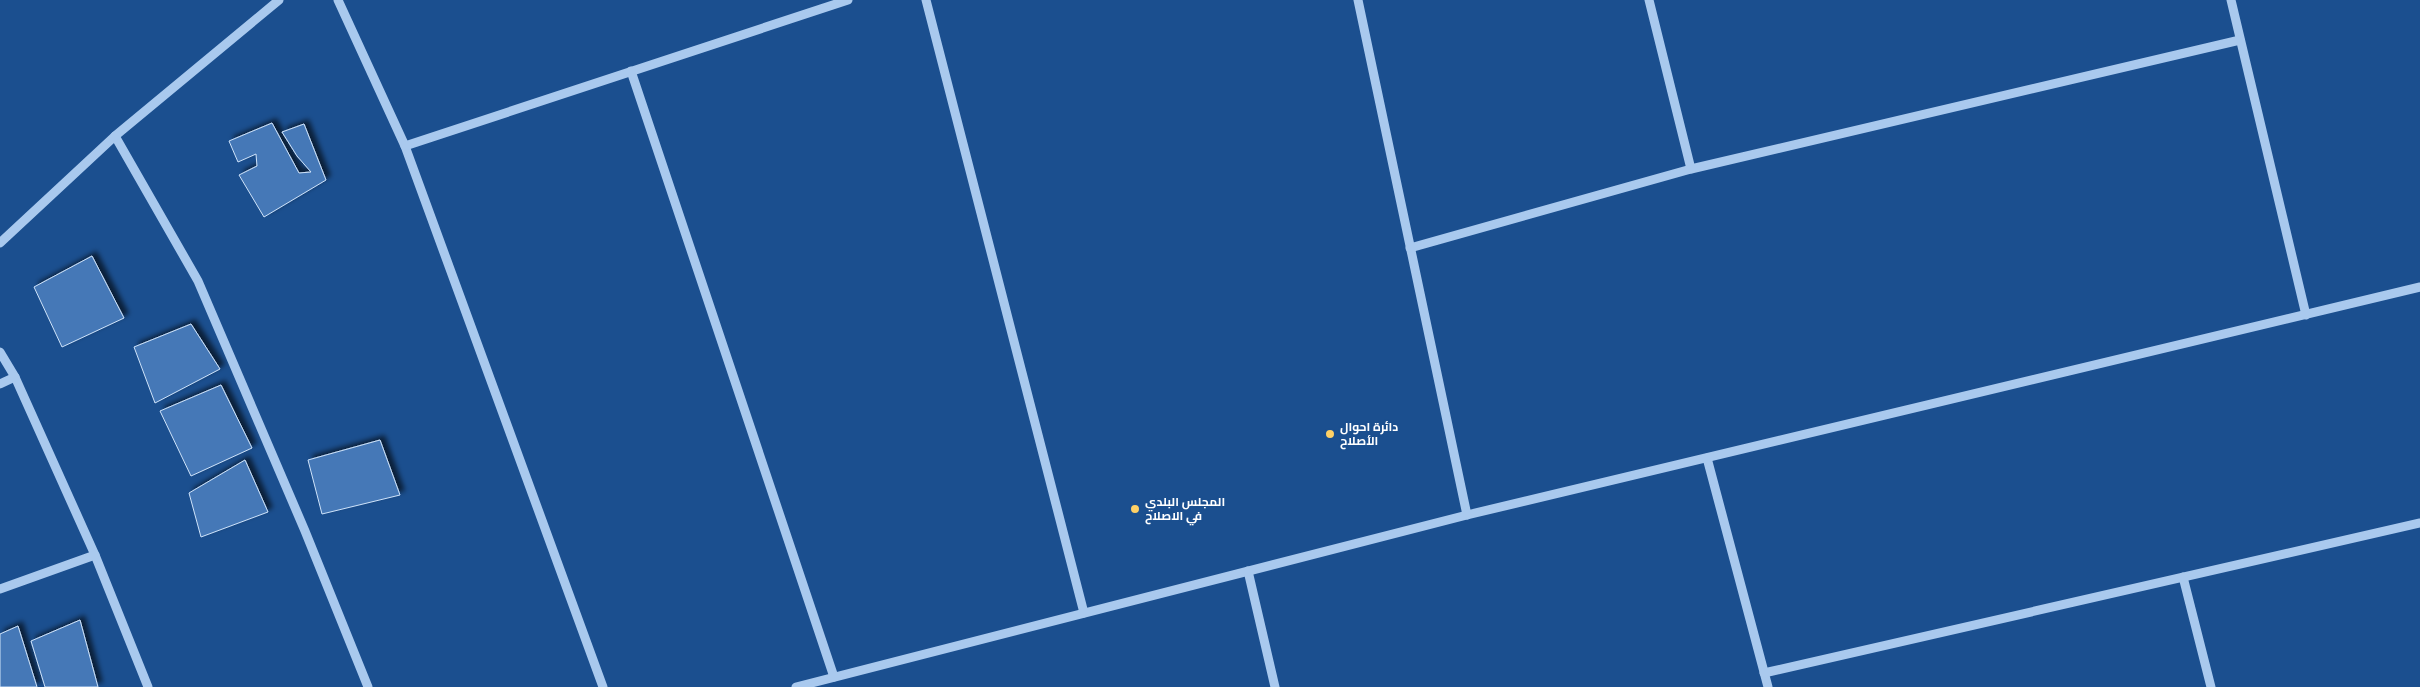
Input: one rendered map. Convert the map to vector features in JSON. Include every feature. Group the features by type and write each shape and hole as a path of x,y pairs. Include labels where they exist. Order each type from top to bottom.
{"street":[{"path":"0,243 115,136 279,0"},
{"path":"338,0 405,146 603,687"},
{"path":"405,146 848,0"},
{"path":"926,0 1084,613"},
{"path":"1358,0 1467,515"},
{"path":"1649,0 1690,169"},
{"path":"2231,0 2306,314"},
{"path":"1410,248 1690,169 2240,40"},
{"path":"631,71 834,677"},
{"path":"115,136 198,281 305,531 368,687"},
{"path":"796,687 1467,515 2420,287"},
{"path":"0,352 15,377 95,555 148,687"},
{"path":"0,384 15,377"},
{"path":"1706,458 1768,687"},
{"path":"1764,672 2420,523"},
{"path":"0,589 95,555"},
{"path":"1248,571 1275,687"},
{"path":"2183,577 2211,687"}],"building":[{"path":"272,123 299,173 311,172 297,156 282,132 304,124 326,180 264,217 239,175 257,166 256,154 238,162 229,141"},
{"path":"92,256 124,318 62,347 34,287"},
{"path":"191,324 220,369 155,403 134,347"},
{"path":"221,385 252,448 191,476 160,411"},
{"path":"380,440 400,495 322,514 308,460"},
{"path":"245,460 268,512 201,537 189,493"},
{"path":"80,620 98,687 45,687 31,641"},
{"path":"18,626 37,687 0,687 0,634"}],"place":[{"name":"دائرة احوال الأصلاح","path":"1330,434"},
{"name":"المجلس البلدي في الاصلاح","path":"1135,509"}]}
